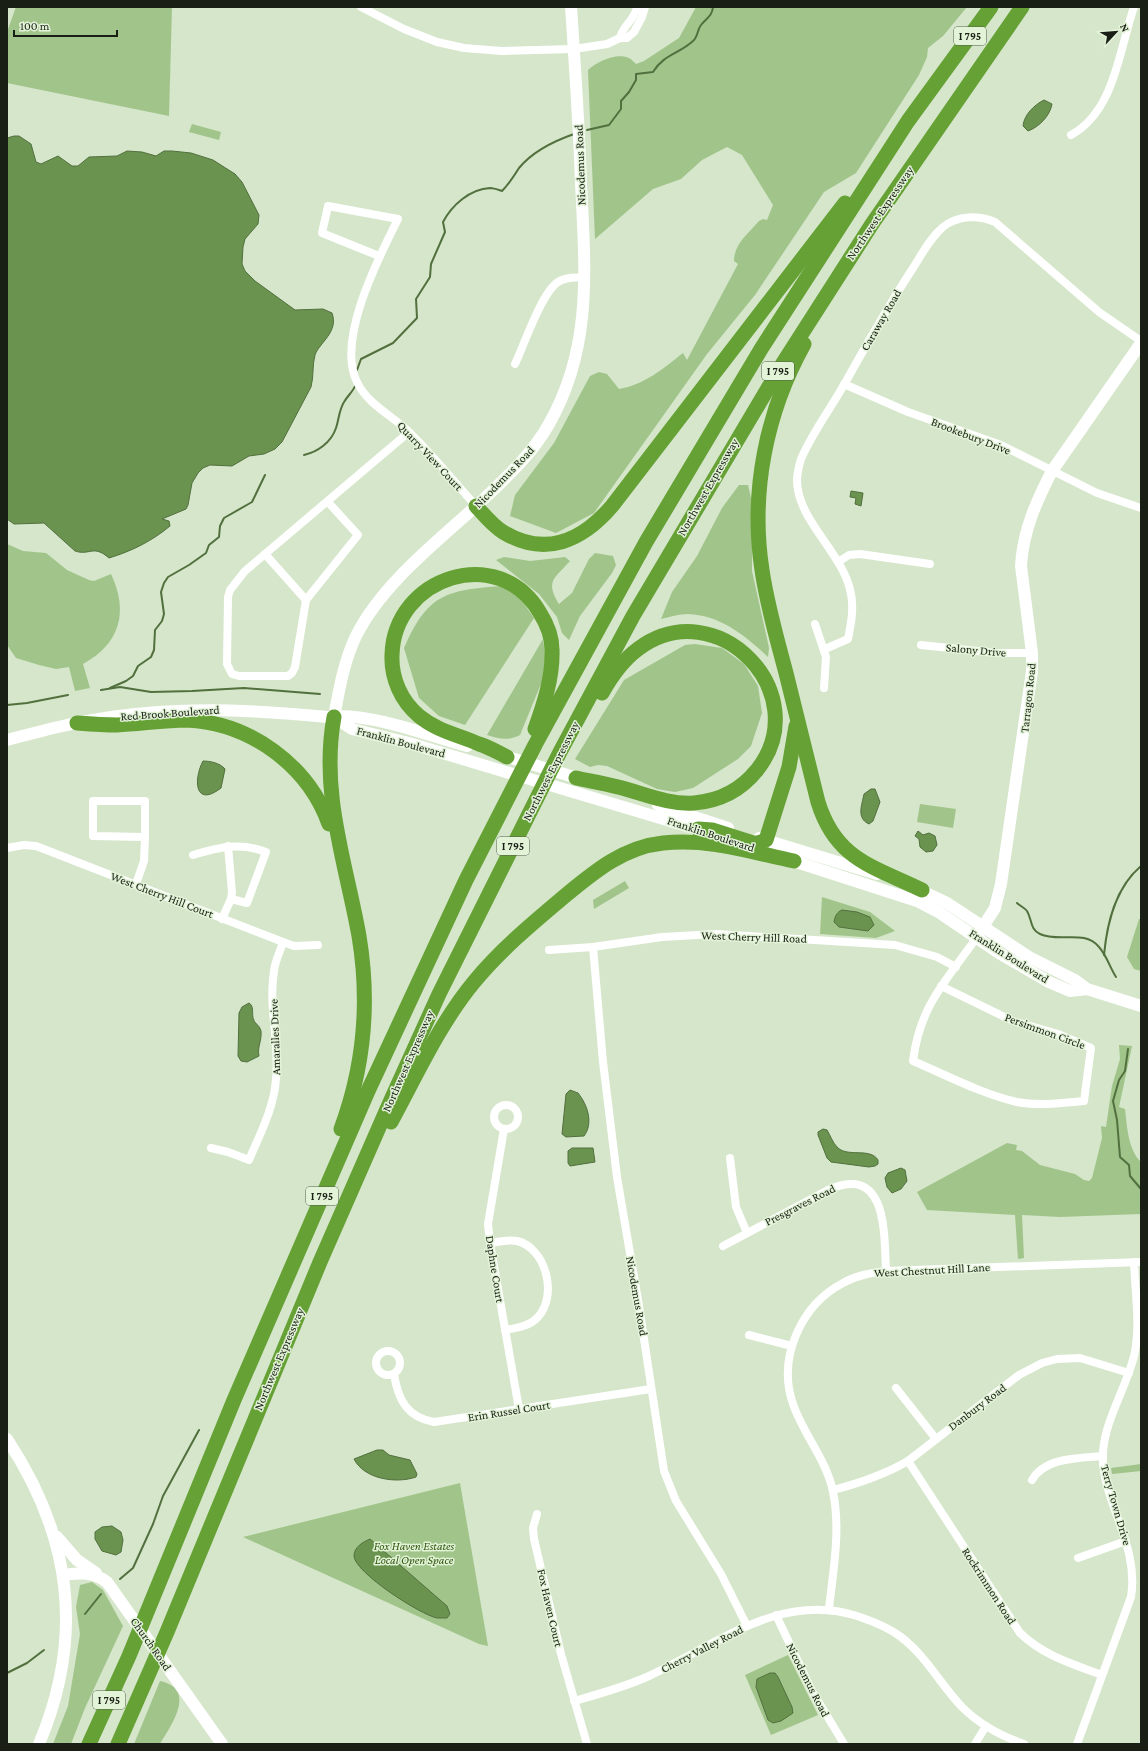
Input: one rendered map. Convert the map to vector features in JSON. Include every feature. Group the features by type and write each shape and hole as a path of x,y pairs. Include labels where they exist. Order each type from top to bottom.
{"highway":[{"name":"Northwest Expressway","path":"89,1744 129,1656 264,1328 371,1084 466,880 533,744 685,474 761,349 908,121 992,7"},
{"name":"Northwest Expressway","path":"118,1744 167,1632 320,1262 439,994 563,752 634,616 747,422 833,282 1022,7"},
{"path":"476,506 502,532 523,542 536,544 567,541 593,527 612,506 908,121"},
{"path":"872,224 840,285 801,350 789,375 770,427 763,462 758,518 762,569 768,603 818,802 823,816 834,837 843,848 856,857 922,890"},
{"path":"506,757 479,743 439,730 428,723 411,708 398,688 392,665 393,640 397,627 410,605 435,584 462,575 493,577 515,586 525,594 539,611 551,639 552,661 546,699 533,744"},
{"path":"563,752 617,671 638,649 661,637 686,632 700,633 726,641 748,656 764,677 770,689 775,713 772,741 766,757 759,768 751,778 731,793 706,802 678,803 576,778"},
{"path":"698,829 712,830 753,843 766,840 789,767 795,735 796,715"},
{"path":"264,1328 347,1112 359,1067 364,1026 365,979 360,936 346,877 329,783 329,748 334,717"},
{"path":"77,723 117,725 173,721 200,722 238,731 268,746 294,768 314,793 328,820 346,877"},
{"path":"320,1262 389,1125 438,1035 457,1004 491,962 542,915 604,865 626,853 652,845 679,842 707,843 794,861"}],"main road":[{"name":"Nicodemus Road","path":"334,717 346,666 355,638 367,617 391,585 526,457 548,426 573,371 579,347 584,307 585,278 571,7"},
{"name":"Tarragon Road","path":"976,937 995,908 1002,884 1030,697 1032,653 1022,579 1022,553 1034,507 1052,471 1141,342"},
{"name":"Red Brook Boulevard","path":"7,740 77,723 137,714 226,709 261,710 334,717"},
{"name":"Franklin Boulevard","path":"334,717 355,716 394,725 506,757 576,778 922,890 947,903 984,926 1029,957 1075,980 1087,989 1141,1006"},
{"name":"Franklin Boulevard","path":"334,717 352,729 409,743 698,829 917,901 940,913 1022,967 1049,982 1070,991 1087,989"},
{"path":"7,1439 33,1481 54,1533 63,1575 66,1625 63,1660 55,1698 39,1744"},
{"name":"Church Road","path":"54,1533 77,1560 113,1588 222,1744"},
{"path":"63,1575 85,1573 102,1578"}],"street":[{"path":"361,7 422,37 464,48 502,51 574,49 599,46 620,38 626,38 634,32 642,17 645,7"},
{"path":"620,38 621,32 632,20 637,7"},
{"path":"1071,135 1081,129 1088,122 1106,94 1113,78 1134,7"},
{"name":"Quarry View Court","path":"379,256 322,233 328,206 398,220 369,278 351,343 350,362 356,381 372,403 409,432 476,506"},
{"name":"Caraway Road","path":"825,649 848,639 853,607 851,593 844,572 804,507 798,494 797,480 802,458 890,302 929,244 944,227 959,218 980,218 995,222 1099,312 1141,342"},
{"path":"515,364 542,303 552,287 565,279 585,278"},
{"name":"Brookebury Drive","path":"844,384 908,412 1001,445 1097,493 1141,508"},
{"path":"328,502 358,534 306,600 295,667 292,673 288,676 239,676 232,674 227,664 228,597 235,582 265,554 409,432"},
{"path":"265,554 306,600"},
{"path":"838,562 848,555 860,554 930,564"},
{"path":"814,624 825,649 826,669 824,688"},
{"name":"Salony Drive","path":"921,645 996,654 1032,653"},
{"path":"136,884 144,861 145,837 144,801 93,801 93,836 145,837"},
{"name":"West Cherry Hill Court","path":"7,848 24,845 36,846 294,946 318,945"},
{"path":"194,855 228,846 250,847 266,852 247,903 231,899"},
{"path":"222,919 231,899 232,882 228,846"},
{"name":"West Cherry Hill Road","path":"549,950 593,947 690,934 716,934 896,945 937,957 956,967"},
{"name":"Tarragon Road","path":"913,1061 920,1027 932,1000 976,937"},
{"name":"Amaralles Drive","path":"211,1148 228,1152 249,1160 269,1112 276,1080 277,1066 272,985 276,960 283,942"},
{"name":"Nicodemus Road","path":"593,947 603,1062 617,1177 660,1452 668,1484 676,1501 721,1574 747,1626"},
{"name":"Persimmon Circle","path":"913,1061 998,1096 1018,1102 1056,1103 1084,1101 1091,1048 1058,1034 1013,1021 941,986"},
{"name":"Daphne Court","path":"504,1129 488,1224 519,1409"},
{"path":"730,1158 736,1207 748,1233"},
{"name":"Presgraves Road","path":"723,1246 838,1185 846,1184 861,1186 873,1194 880,1206 884,1228 886,1271"},
{"path":"490,1243 515,1240 524,1243 535,1252 544,1268 548,1291 545,1308 538,1318 528,1324 505,1330"},
{"name":"West Chestnut Hill Lane","path":"828,1609 837,1515 833,1490 822,1462 798,1418 792,1402 788,1376 792,1346 803,1319 820,1299 831,1290 855,1277 886,1271 1137,1262"},
{"name":"Terry Town Drive","path":"1077,1744 1131,1596 1133,1583 1131,1558 1107,1482 1103,1456 1109,1424 1129,1373 1134,1355 1137,1315 1137,1262"},
{"path":"749,1335 792,1346"},
{"name":"Danbury Road","path":"833,1490 873,1479 908,1460 1019,1375 1042,1363 1065,1358 1080,1358 1129,1373"},
{"name":"Erin Russel Court","path":"394,1374 396,1387 403,1404 414,1415 424,1420 434,1422 447,1422 519,1409 651,1389"},
{"path":"896,1388 936,1439"},
{"path":"1032,1480 1040,1469 1058,1462 1103,1456"},
{"name":"Rockrimmon Road","path":"908,1460 1020,1633 1048,1655 1102,1675"},
{"name":"Fox Haven Court","path":"537,1514 534,1528 534,1539 574,1701 587,1744"},
{"path":"1078,1558 1126,1541"},
{"name":"Cherry Valley Road","path":"574,1701 647,1677 747,1626 776,1615 801,1610 828,1609 868,1619 900,1636 926,1660 962,1707 986,1726 999,1734 1024,1744"},
{"name":"Nicodemus Road","path":"776,1615 812,1691 844,1744"},
{"path":"975,1744 986,1726"}],"green space":[{"path":"16,7 172,7 169,116 7,83 7,32"},
{"path":"696,7 967,7 943,36 928,48 927,57 919,75 856,173 824,192 755,295 707,354 594,513 556,533 510,516 515,495 554,443 590,376 599,372 607,374 619,389 645,380 683,353 687,360 738,264 734,261 736,249 759,221 763,219 767,220 773,205 742,155 727,147 702,160 681,179 653,189 595,239 588,70 601,61 619,56 630,58 636,64 644,61 679,38"},
{"path":"192,124 221,132 219,140 189,132"},
{"path":"739,485 748,485 752,502 752,571 769,648 768,657 741,634 711,618 688,614 661,619 672,592 697,556 722,508"},
{"path":"7,544 23,551 46,553 67,570 89,580 94,581 111,574 119,601 120,614 118,626 106,647 96,656 83,664 90,688 75,691 69,667 56,669 16,658 7,645"},
{"path":"595,553 613,556 616,565 612,573 580,616 569,640 562,633 557,617 539,594 496,560 504,557 530,561 565,557 570,561 556,576 552,585 559,604 572,593 589,559"},
{"path":"501,586 517,594 534,618 465,725 439,716 419,698 404,648 412,630 430,606 452,593"},
{"path":"543,639 546,661 543,679 520,735 504,739 487,735"},
{"path":"695,644 722,648 744,664 758,686 762,713 751,746 738,759 693,788 675,792 657,789 607,766 598,765 590,767 575,759 624,680 685,645"},
{"path":"920,804 956,809 953,828 917,822"},
{"path":"625,881 629,888 594,909 593,900"},
{"path":"822,897 870,912 895,931 876,938 820,934"},
{"path":"1139,919 1141,919 1141,971 1134,969 1127,957"},
{"path":"1119,1045 1132,1046 1119,1107 1125,1109 1133,1151 1141,1162 1141,1214 1060,1217 1022,1215 1024,1258 1018,1259 1015,1215 927,1210 917,1192 1007,1143 1017,1145 1016,1150 1022,1151 1040,1165 1075,1174 1084,1180 1089,1181 1092,1178 1102,1138 1101,1126 1106,1127 1112,1086 1120,1059"},
{"path":"1141,1464 1141,1471 1112,1474 1111,1468"},
{"name":"Fox Haven Estates Local Open Space","path":"460,1483 488,1646 479,1644 243,1537"},
{"path":"92,1582 103,1590 123,1626 85,1708 71,1744 53,1744 68,1706 80,1634 76,1607 80,1585"},
{"path":"788,1655 818,1715 771,1735 745,1675"},
{"path":"160,1681 171,1685 177,1691 179,1699 175,1717 160,1744 134,1744"}],"shaded area":[{"path":"1044,100 1052,104 1049,113 1040,124 1028,131 1023,126 1027,114"},
{"path":"19,136 31,144 36,162 41,164 58,156 72,166 78,166 89,157 117,156 127,151 142,152 156,156 164,151 172,151 191,153 213,160 235,174 242,182 259,215 258,224 245,239 243,247 242,264 245,271 255,281 295,310 323,309 332,313 333,326 331,331 315,355 311,387 282,442 275,449 264,454 249,456 232,466 210,465 203,468 192,483 186,509 162,519 169,521 170,526 141,545 109,558 104,554 95,551 75,551 44,523 14,524 7,519 7,138"},
{"path":"851,491 863,493 861,506 855,504 856,498 850,497"},
{"path":"203,761 215,763 225,769 221,788 206,795 201,793 198,789 197,783"},
{"path":"871,789 875,789 880,802 873,821 869,824 862,818 861,807 864,794"},
{"path":"918,831 923,835 929,833 935,836 937,845 933,851 926,852 920,847 919,839 915,836"},
{"path":"842,910 857,912 870,917 874,925 868,931 839,927 834,922 836,914"},
{"path":"249,1003 251,1004 254,1020 261,1031 261,1035 259,1056 247,1062 241,1061 238,1056 239,1013 242,1007"},
{"path":"570,1090 578,1093 581,1097 588,1114 589,1125 584,1136 566,1137 562,1134 566,1094"},
{"path":"823,1129 827,1130 837,1147 841,1150 846,1152 870,1154 878,1160 878,1164 869,1167 831,1162 827,1158 818,1135 818,1132"},
{"path":"572,1148 593,1148 595,1162 570,1166 568,1163 568,1151"},
{"path":"901,1168 905,1170 907,1181 901,1189 892,1193 887,1187 885,1178 888,1173"},
{"path":"377,1450 383,1450 389,1455 410,1460 417,1474 416,1477 399,1480 381,1478 365,1471 354,1459"},
{"path":"112,1526 121,1532 123,1540 121,1552 116,1555 102,1551 95,1539 95,1532 102,1527"},
{"path":"370,1539 447,1606 450,1614 447,1618 437,1618 404,1602 376,1582 365,1572 357,1563 354,1553 359,1545"},
{"path":"770,1673 775,1673 778,1677 792,1707 793,1713 781,1721 773,1723 768,1720 756,1687 757,1679"}],"waterway":[{"path":"587,130 609,125 621,109 621,101 629,92 636,80 636,74 653,72 662,61 693,41 696,38 701,25 711,13 713,7"},
{"path":"357,370 361,359 393,343 417,318 416,299 430,277 431,264 445,232 443,222 451,210 462,199 475,191 490,188 502,191 519,168 531,156 552,143 574,134"},
{"path":"304,455 319,449 331,438 336,428 342,405 356,384"},
{"path":"110,688 133,676 138,666 151,657 154,650 155,630 162,621 164,614 161,592 168,577 206,553 209,545 219,537 220,526 224,518 252,502 265,475"},
{"path":"101,690 120,687 151,692 244,688 320,694"},
{"path":"7,705 27,703 68,695"},
{"path":"1104,955 1107,931 1114,907 1125,885 1141,866"},
{"path":"1017,903 1027,911 1034,930 1040,934 1056,937 1079,937 1093,942 1102,951 1116,977"},
{"path":"1128,1049 1125,1071 1119,1080 1113,1101 1117,1120 1120,1157 1129,1165 1130,1176 1141,1189"},
{"path":"120,1579 133,1568 153,1524 163,1496 199,1430"},
{"path":"85,1614 101,1594"},
{"path":"7,1673 27,1663 44,1650"}]}
